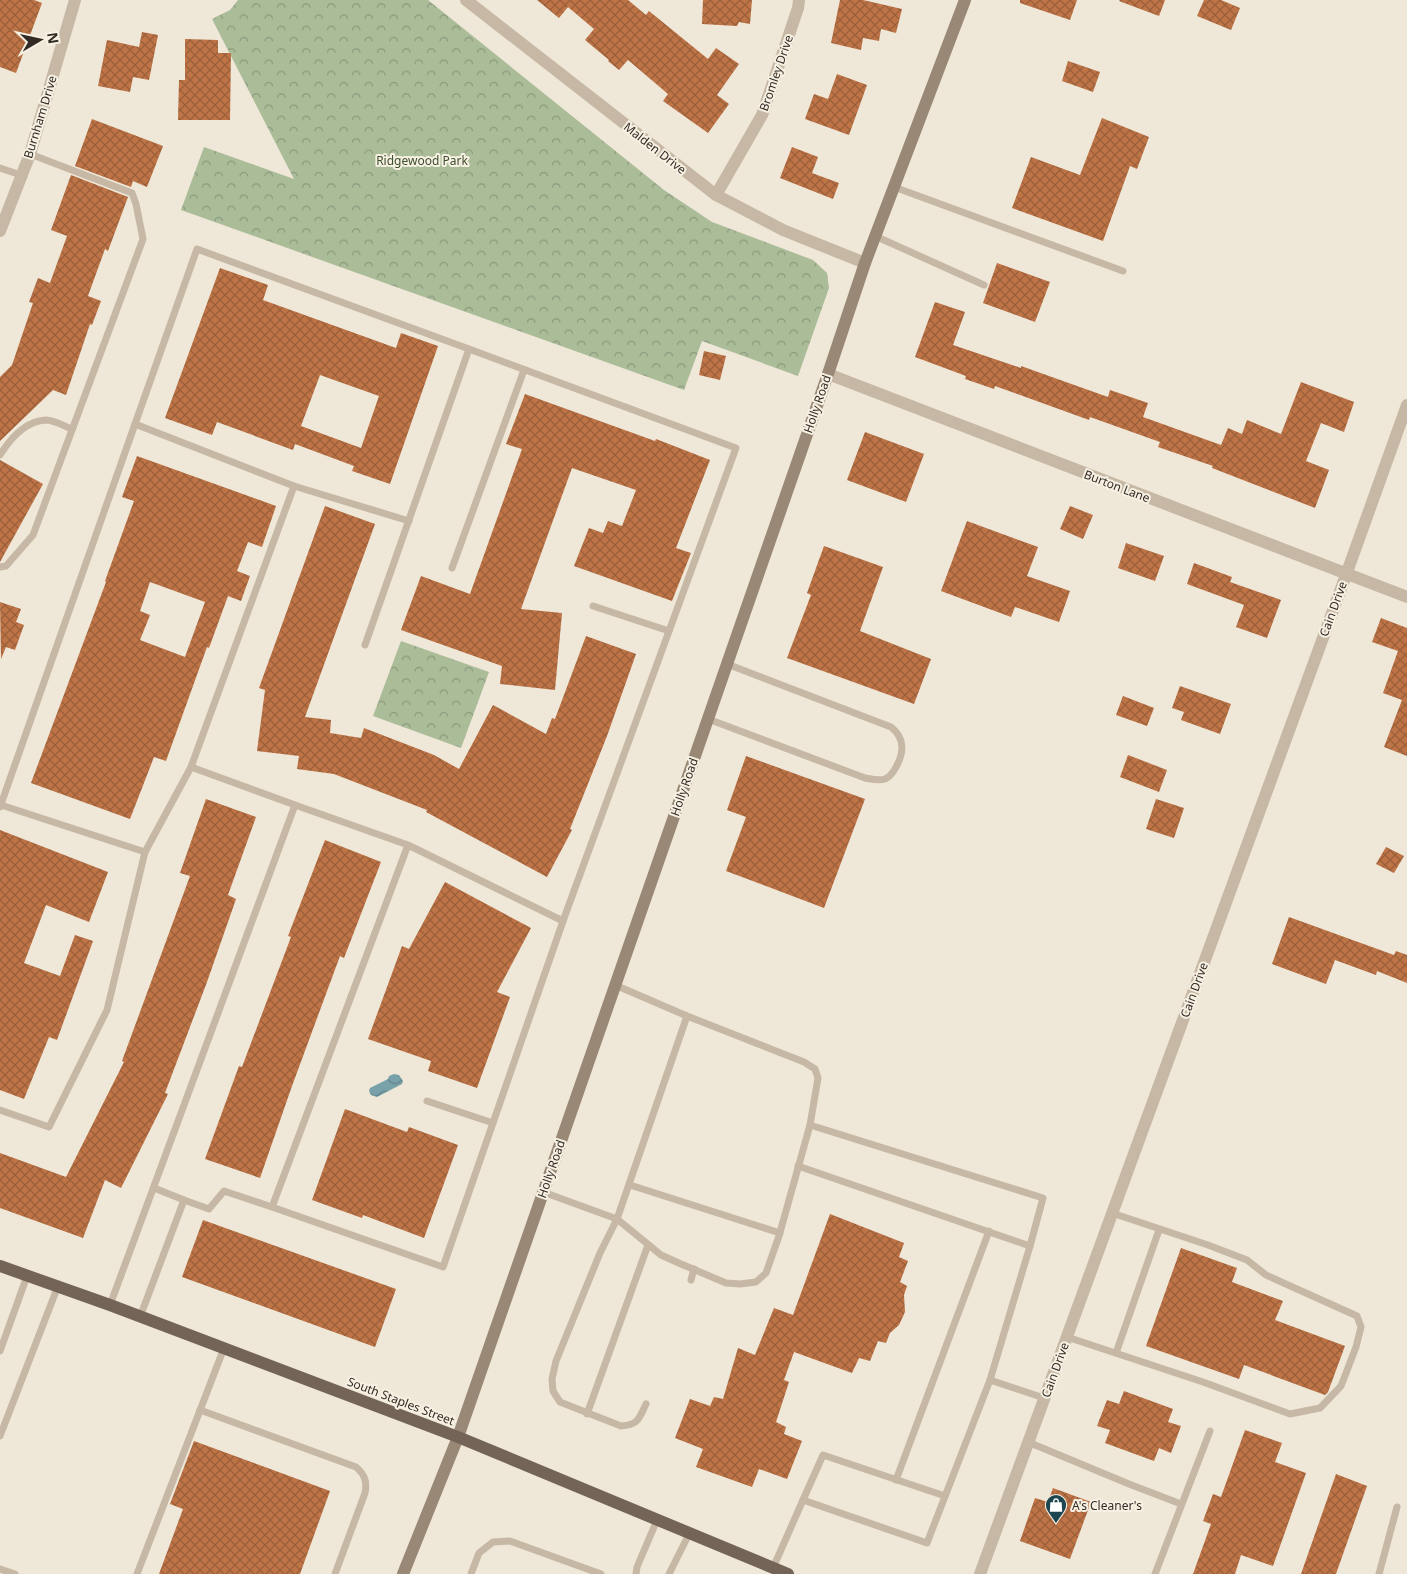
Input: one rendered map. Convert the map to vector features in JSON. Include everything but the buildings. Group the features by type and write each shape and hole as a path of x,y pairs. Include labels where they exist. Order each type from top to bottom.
{"main road":[{"name":"Holly Road","path":"403,1574 458,1437 828,374 864,263 965,0"},
{"name":"South Staples Street","path":"0,1266 110,1305 458,1437 788,1574"}],"street":[{"name":"Burnham Drive","path":"0,231 30,154 75,0"},
{"name":"Malden Drive","path":"466,0 716,195 783,230 864,263"},
{"name":"Bromley Drive","path":"716,195 762,115 799,0"},
{"name":"Burton Lane","path":"828,374 1407,597"},
{"name":"Cain Drive","path":"980,1574 1407,405"}],"lane":[{"path":"0,567 6,566 33,535 143,239 132,193 30,154"},
{"path":"0,168 21,176"},
{"path":"894,187 1123,271"},
{"path":"875,236 984,285"},
{"path":"145,852 0,806 197,249 736,448 563,921 443,1268 224,1191 209,1209 154,1188"},
{"path":"365,645 469,349"},
{"path":"452,568 524,370"},
{"path":"0,455 8,441 32,423 47,420 72,429"},
{"path":"135,424 294,486 409,521"},
{"path":"0,1110 49,1127 107,1010 145,852 191,767 294,486"},
{"path":"593,606 669,631"},
{"path":"708,719 865,778 887,779 900,760 903,749 898,732 891,728 727,664"},
{"path":"191,767 408,845 563,921"},
{"path":"110,1305 295,805"},
{"path":"272,1207 408,845"},
{"path":"543,1192 617,1219 661,1255 726,1283 756,1282 766,1273 780,1233 810,1125 818,1078 815,1069 804,1062 687,1016 615,985"},
{"path":"646,1404 638,1420 631,1426 621,1426 560,1402 553,1391 552,1379 556,1361 630,1185 687,1016"},
{"path":"427,1101 493,1123"},
{"path":"803,1500 927,1542 990,1380 1043,1198 810,1125"},
{"path":"798,1166 1030,1246"},
{"path":"630,1185 780,1233"},
{"path":"140,1317 184,1200"},
{"path":"1067,1337 1203,1382 1290,1414 1320,1408 1341,1386 1356,1347 1361,1327 1356,1316 1266,1275 1247,1260 1112,1213"},
{"path":"1116,1353 1160,1230"},
{"path":"896,1480 989,1231"},
{"path":"587,1414 648,1245"},
{"path":"691,1280 694,1270"},
{"path":"0,1351 27,1276"},
{"path":"0,1436 58,1286"},
{"path":"137,1574 224,1348"},
{"path":"990,1380 1044,1398"},
{"path":"200,1410 356,1467 362,1473 366,1482 365,1493 334,1574"},
{"path":"1155,1574 1210,1431"},
{"path":"1028,1442 1181,1504"},
{"path":"773,1568 823,1455 944,1496"},
{"path":"1378,1574 1397,1507"},
{"path":"636,1574 656,1520"},
{"path":"669,1574 688,1534"},
{"path":"471,1574 479,1553 492,1542 510,1541 601,1574"},
{"path":"0,1569 15,1574"}],"green space":[{"name":"Ridgewood Park","path":"238,0 428,0 664,190 712,222 813,260 827,273 829,288 798,376 702,341 684,390 181,210 204,147 294,179 212,19 230,10"},
{"path":"401,641 489,672 461,748 373,716"}],"water":[{"path":"394,1074 399,1075 403,1081 402,1084 377,1097 371,1095 370,1088"}],"place":[{"name":"A's Cleaner's","path":"1056,1524"}]}
